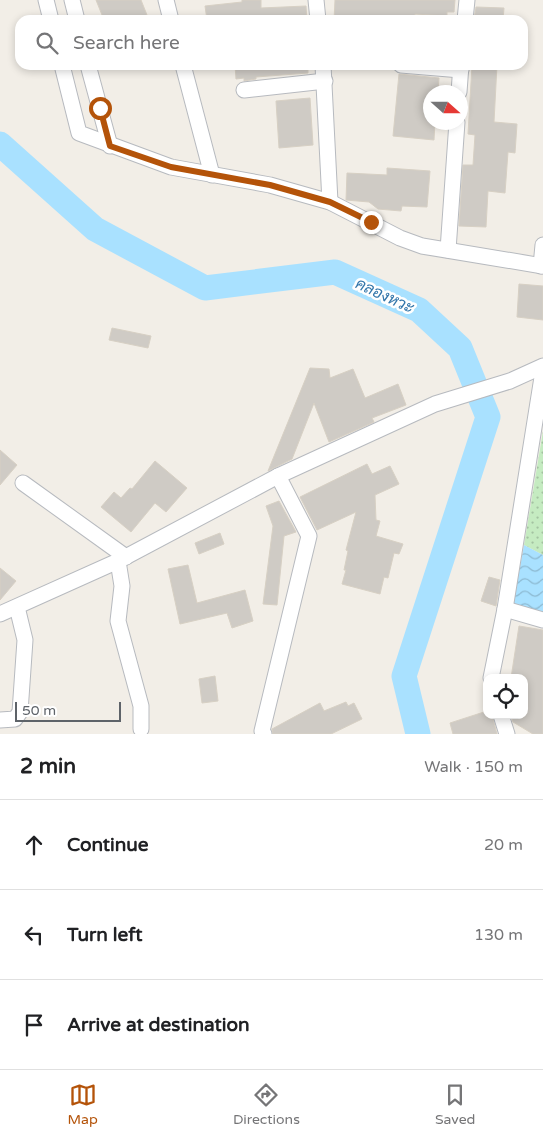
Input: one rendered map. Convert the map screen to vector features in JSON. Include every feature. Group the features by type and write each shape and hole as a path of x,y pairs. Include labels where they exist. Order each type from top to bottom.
{"street":[{"path":"46,0 50,15"},
{"path":"72,0 76,15"},
{"path":"166,0 170,15"},
{"path":"316,0 318,15"},
{"path":"466,15 467,0"},
{"path":"63,70 79,133 95,138 110,146 171,167 270,185 330,202 400,238 422,246 542,266 543,245"},
{"path":"89,70 110,146"},
{"path":"184,70 212,175"},
{"path":"324,70 330,202"},
{"path":"460,85 461,70"},
{"path":"244,90 325,81"},
{"path":"448,250 456,130"},
{"path":"0,614 122,559 278,476 435,404 510,380 543,366"},
{"path":"492,674 506,609 543,371"},
{"path":"264,734 262,731 308,536 278,476"},
{"path":"23,483 122,559"},
{"path":"122,559 122,586 118,621 141,706 141,729"},
{"path":"0,720 15,719 20,712 25,640 17,607"},
{"path":"506,609 543,620"},
{"path":"502,719 507,734"}],"green space":[{"path":"543,431 543,555 524,545"}],"water":[{"path":"524,545 543,555 543,613 513,605"}],"building":[{"path":"96,0 141,0 147,15 102,15"},
{"path":"242,0 261,0 261,8 306,6 307,15 206,15 205,6 242,2"},
{"path":"335,0 455,0 454,12 447,12 447,15 334,15"},
{"path":"476,7 504,8 503,15 475,15"},
{"path":"235,70 308,70 308,73 256,77 256,79 244,81 244,78 236,79"},
{"path":"472,70 497,70 494,122 517,124 515,153 508,152 505,193 488,191 486,227 459,226 463,165 473,165 475,135 468,134"},
{"path":"399,74 439,78 438,85 423,85 423,130 435,130 434,140 393,136"},
{"path":"310,98 313,145 279,148 276,101"},
{"path":"387,168 430,171 427,207 402,206 401,211 378,209 369,202 346,200 347,173 387,175"},
{"path":"519,284 543,286 543,320 517,317"},
{"path":"112,328 151,336 148,348 109,340"},
{"path":"310,368 329,369 330,378 353,369 365,398 398,384 406,405 372,418 374,422 329,442 314,403 292,459 268,471"},
{"path":"0,450 17,465 0,485"},
{"path":"155,461 187,488 166,512 155,503 131,532 101,507 114,492 121,498 130,488 132,489"},
{"path":"367,464 372,474 390,466 399,484 375,495 376,520 380,521 376,536 403,544 399,554 394,553 388,578 384,577 380,594 342,584 346,570 344,570 348,551 346,550 356,512 317,530 300,497"},
{"path":"279,501 296,532 284,536 277,605 263,604 273,526 266,506"},
{"path":"220,533 224,544 199,554 195,543"},
{"path":"188,565 197,603 245,590 253,621 232,628 227,613 180,624 168,569"},
{"path":"0,568 16,581 0,600"},
{"path":"489,577 500,580 496,606 481,601"},
{"path":"519,626 543,630 543,734 533,734 513,722 512,719 528,719 528,674 512,674"},
{"path":"215,676 218,701 202,703 199,679"},
{"path":"346,702 348,706 354,703 362,719 331,734 273,734 272,729 320,703 324,711"},
{"path":"483,712 483,719 493,719 497,734 453,734 450,723"}],"waterway":[{"name":"คลองหวะ","path":"0,144 95,229 205,288 335,272 419,310 460,348 488,417 404,676 418,734"}],"route":[{"path":"100,108 110,146 171,167 270,185 330,202 371,222"}]}
